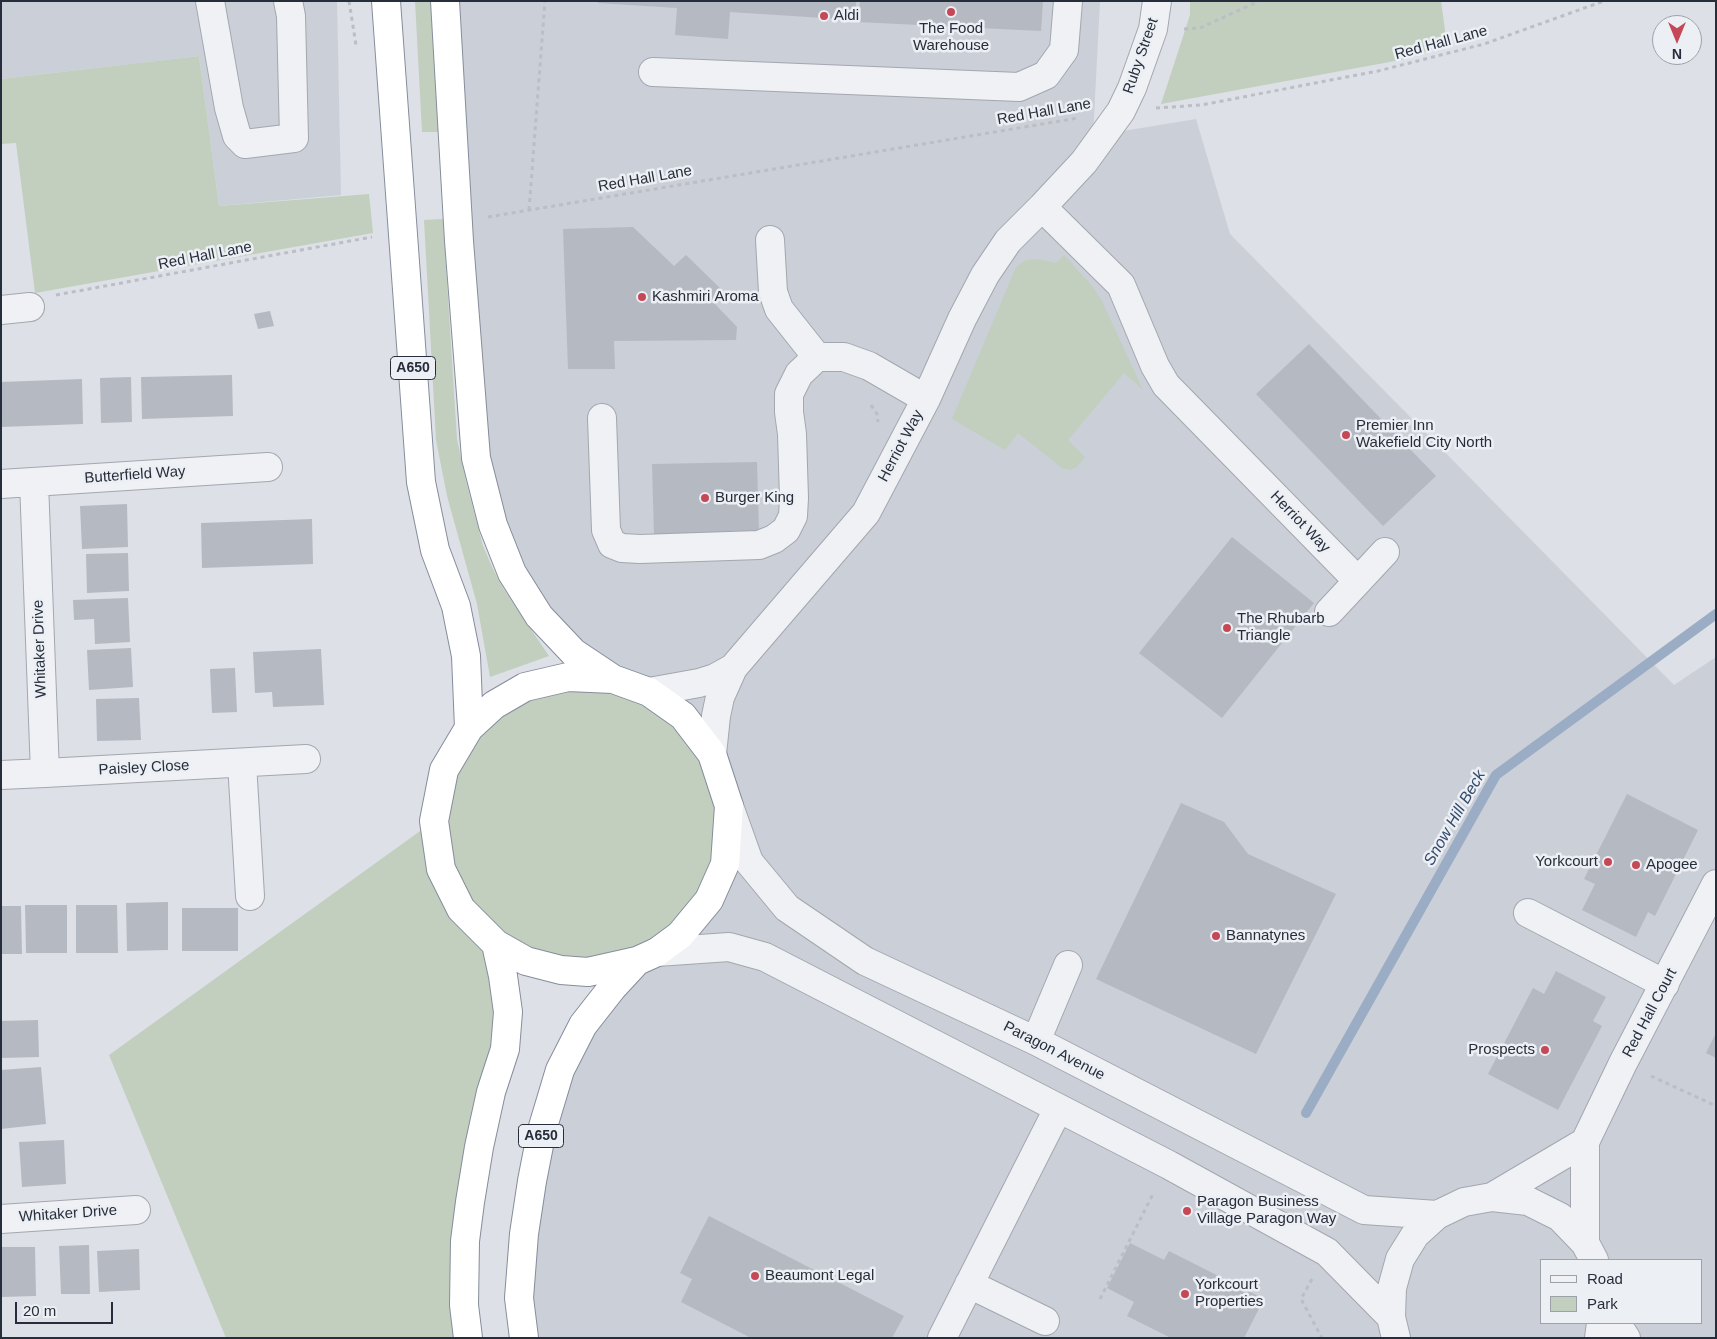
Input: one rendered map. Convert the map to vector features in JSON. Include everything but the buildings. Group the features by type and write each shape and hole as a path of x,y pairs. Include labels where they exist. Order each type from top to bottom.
{"highway":[{"name":"A650","path":"386,1 421,482 435,550 456,606 466,656 469,728"},
{"path":"445,1 459,241 476,448 494,525 512,573 539,616 574,653 613,679 649,692 683,716 712,754 729,806 725,864 709,900 680,935 647,957 588,972 561,970 526,961 496,944 461,909 441,869 434,821 444,770 469,728 494,705 525,688 568,677 613,679"},
{"path":"468,1338 464,1305 465,1242 479,1147 491,1092 505,1049 508,1012 496,944"},
{"name":"A650","path":"524,1338 519,1298 524,1234 542,1130 560,1070 583,1026 612,988 647,957"}],"street":[{"path":"210,1 229,108 237,136 245,144 294,138 291,16 288,1"},
{"path":"653,72 1019,87 1046,75 1064,50 1068,1"},
{"name":"Ruby Street","path":"1121,111 1132,88 1153,29 1157,1"},
{"name":"Herriot Way","path":"712,754 720,697 733,668 866,513 926,399 962,319 985,275 1008,241 1042,208 1084,162 1121,111"},
{"name":"Herriot Way","path":"1042,208 1121,285 1154,366 1166,385 1358,581"},
{"path":"770,240 773,292 779,309 817,357"},
{"path":"1,310 38,301"},
{"path":"602,418 606,530 612,544 622,548 640,549 759,545 774,539 786,530 792,516 794,498 789,394 799,374 817,357 844,357 869,366 926,399"},
{"name":"Butterfield Way","path":"1,484 268,466"},
{"name":"Whitaker Drive","path":"34,482 45,773"},
{"path":"1329,612 1386,552"},
{"name":"Herriot Way","path":"649,692 699,683 715,678 733,668"},
{"name":"Paisley Close","path":"45,773 306,759"},
{"path":"242,763 250,896"},
{"path":"1,775 45,773"},
{"name":"Paragon Avenue","path":"729,806 749,862 787,908 865,961 1036,1041 1364,1210 1438,1215"},
{"name":"Red Hall Court","path":"1590,1251 1585,1142 1623,1063 1716,884"},
{"path":"1528,913 1665,984"},
{"path":"647,957 729,947 765,957 1169,1165 1327,1252 1394,1327"},
{"path":"1036,1041 1068,965"},
{"path":"942,1338 1058,1109"},
{"path":"1492,1197 1585,1142"},
{"path":"1394,1327 1392,1288 1400,1260 1416,1235 1438,1215 1464,1202 1492,1197 1528,1201 1560,1217 1590,1251"},
{"name":"Whitaker Drive","path":"1,1219 136,1210"},
{"path":"969,1284 1045,1322"},
{"path":"1599,1338 1602,1324"},
{"path":"1617,1324 1626,1338"}],"path":[{"path":"529,210 545,1"},
{"path":"1153,29 1200,28 1260,1"},
{"name":"Red Hall Lane","path":"481,218 1121,111 1201,105 1378,71 1484,44 1604,1"},
{"name":"Red Hall Lane","path":"38,301 360,238 378,237"},
{"path":"869,366 859,395 878,414 879,426"},
{"path":"1623,1063 1716,1106"},
{"path":"1100,1299 1169,1165"},
{"path":"1322,1338 1302,1299 1327,1252"}],"shaded area":[{"path":"1,1 337,1 341,195 219,206 199,56 1,79"},
{"path":"445,1 1100,1 1093,136 1196,119 1230,234 1674,685 1716,657 1716,1338 524,1338 542,1130 612,988 574,653 493,525"}],"green space":[{"path":"415,1 433,1 441,132 422,132"},
{"path":"1190,1 1441,1 1447,45 1406,59 1161,104 1190,15"},
{"path":"199,56 219,206 369,194 373,233 35,293 16,143 1,144 1,79"},
{"path":"443,219 457,439 466,481 483,546 493,569 503,588 549,656 490,677 477,604 447,496 436,440 424,220"},
{"path":"1064,255 1093,287 1102,301 1143,390 1124,373 1068,440 1085,457 1077,467 1070,470 1062,468 1018,433 1005,450 952,419 1016,267 1026,260 1038,259 1056,263"},
{"path":"568,677 683,716 729,806 709,900 637,961 526,961 503,976 468,1338 226,1338 109,1055 434,821 469,728"}],"waterway":[{"name":"Snow Hill Beck","path":"1306,1113 1496,775 1716,614"}],"place":[{"name":"The Food Warehouse","path":"951,12"},
{"name":"Aldi","path":"824,16"},
{"name":"Kashmiri Aroma","path":"642,297"},
{"name":"Premier Inn Wakefield City North","path":"1346,435"},
{"name":"Burger King","path":"705,498"},
{"name":"The Rhubarb Triangle","path":"1227,628"},
{"name":"Yorkcourt","path":"1608,862"},
{"name":"Apogee","path":"1636,865"},
{"name":"Bannatynes","path":"1216,936"},
{"name":"Prospects","path":"1545,1050"},
{"name":"Paragon Business Village Paragon Way","path":"1187,1211"},
{"name":"Beaumont Legal","path":"755,1276"},
{"name":"Yorkcourt Properties","path":"1185,1294"}]}
